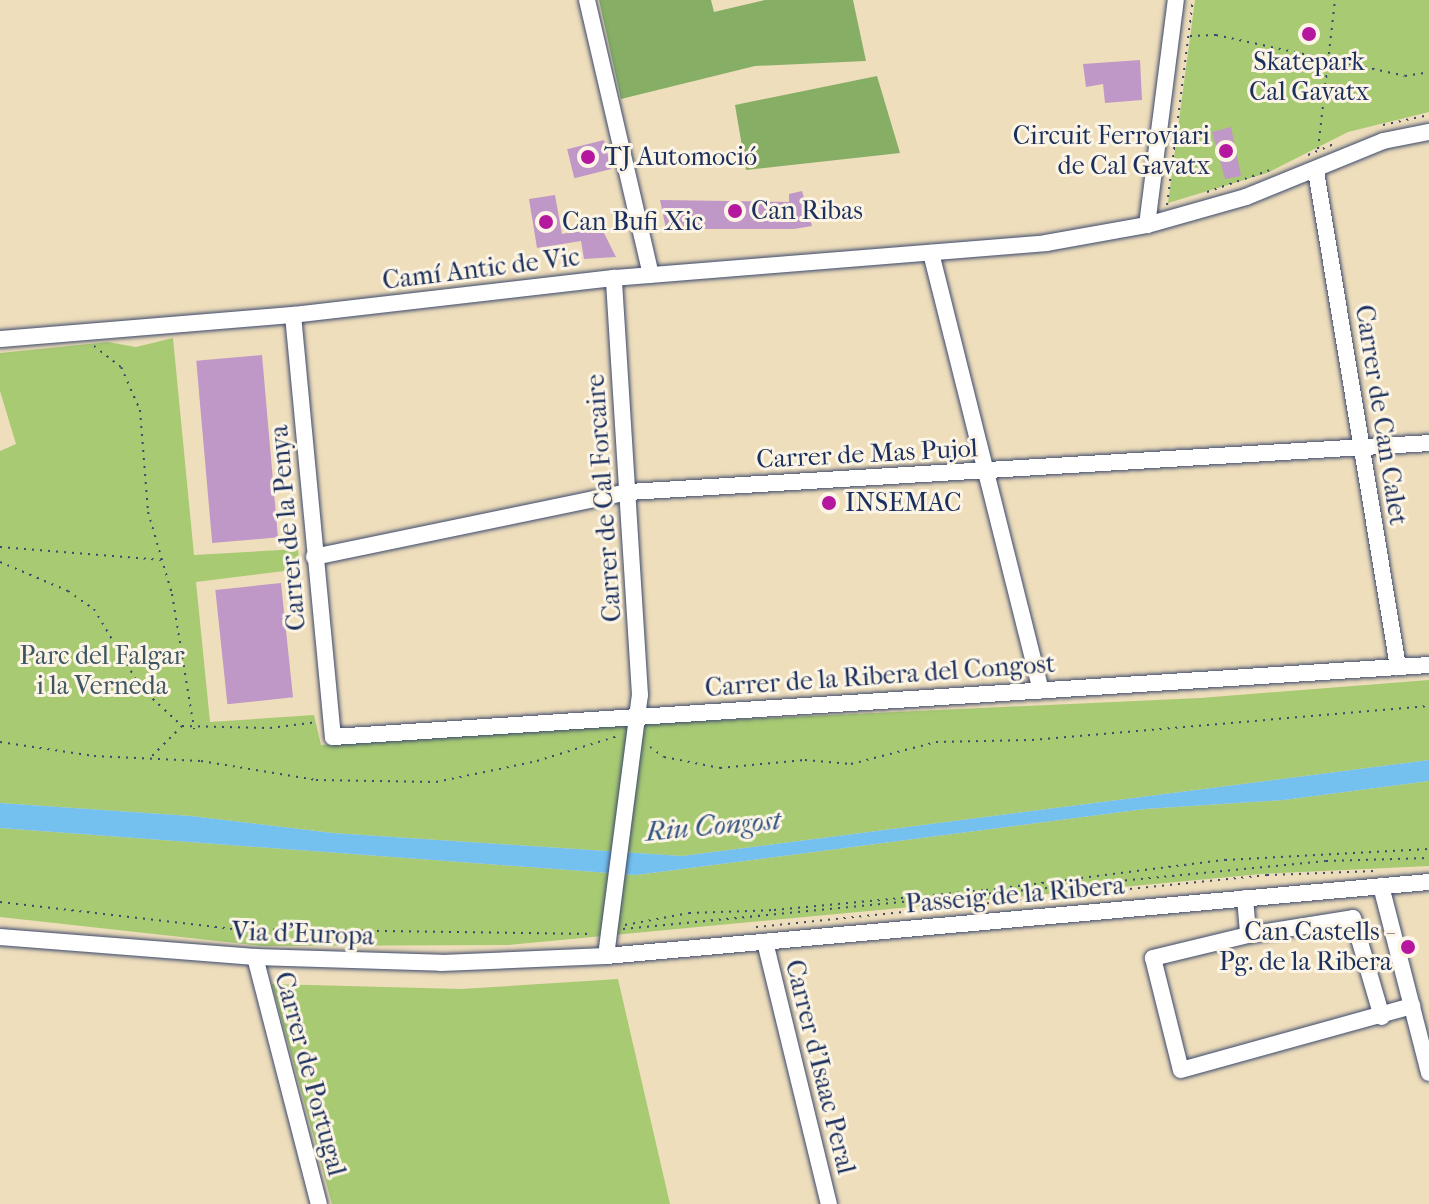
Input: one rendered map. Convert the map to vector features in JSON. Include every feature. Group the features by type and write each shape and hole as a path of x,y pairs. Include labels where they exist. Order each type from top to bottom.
{"street":[{"path":"587,0 651,275"},
{"path":"1147,225 1176,0"},
{"name":"Camí Antic de Vic","path":"0,339 293,315 614,278 1046,243 1147,225 1316,171 1383,141 1429,132"},
{"name":"Carrer de Can Calet","path":"1316,171 1398,667"},
{"path":"931,253 1041,690"},
{"name":"Carrer de Cal Forcaire","path":"606,956 636,722 629,492 614,278"},
{"name":"Carrer de la Penya","path":"293,315 332,729"},
{"name":"Carrer de Mas Pujol","path":"314,557 629,492 1429,443"},
{"name":"Carrer de la Ribera del Congost","path":"332,729 636,722 1041,690 1429,665"},
{"path":"1383,879 1429,1073"},
{"name":"Passeig de la Ribera","path":"606,956 1245,898 1383,879 1429,882"},
{"path":"1245,898 1248,935"},
{"path":"1382,1017 1353,918 1248,935 1153,958 1181,1070 1382,1017 1412,1006"},
{"name":"Via d'Europa","path":"0,937 255,957 441,963 606,956"},
{"name":"Carrer d'Isaac Peral","path":"765,942 829,1204"},
{"name":"Carrer de Portugal","path":"255,957 319,1204"}],"path":[{"path":"1178,202 1167,205 1193,0"},
{"path":"1318,150 1335,0"},
{"path":"1188,36 1216,35 1405,76 1429,72"},
{"path":"1373,129 1429,115"},
{"path":"1304,157 1345,140"},
{"path":"1206,192 1276,168"},
{"path":"78,332 121,367 140,410 148,512 163,560 194,729"},
{"path":"0,547 163,560"},
{"path":"0,562 87,602 141,688 182,726 194,729 332,729"},
{"path":"0,742 148,759 201,761 316,780 436,782 537,761 636,722 658,755 720,768 805,760 851,764 936,742 1032,740 1083,732 1246,724 1429,706"},
{"path":"148,759 182,726"},
{"path":"1429,849 1257,858 774,910 689,913 617,929 1326,861 1429,858"},
{"path":"744,928 1267,875 1383,879"},
{"path":"0,902 233,929 596,934 611,924"}],"green space":[{"path":"599,0 711,0 714,12 765,0 853,0 866,61 755,66 621,99"},
{"path":"1195,0 1429,0 1429,112 1348,132 1267,173 1168,203"},
{"path":"877,76 900,153 746,170 735,105"},
{"name":"Parc del Falgar i la Verneda","path":"173,338 194,555 298,549 300,569 196,582 210,722 314,715 321,745 656,723 1200,698 1429,680 1429,760 682,856 333,833 191,816 0,803 0,451 16,444 0,391 0,353 108,342 136,347"},
{"path":"1429,781 1429,866 1261,874 508,945 262,946 0,917 0,828 636,875 1145,809 1284,800"},
{"path":"618,979 670,1204 332,1204 272,984 461,989"}],"water":[{"path":"1429,760 1429,781 1284,800 1145,809 636,875 0,828 0,803 191,816 333,833 682,856"}],"building":[{"path":"1140,60 1142,100 1105,103 1103,84 1086,87 1083,64"},
{"name":"Circuit Ferroviari de Cal Gavatx","path":"1231,127 1241,176 1225,179 1212,132"},
{"name":"TJ Automoció","path":"604,140 611,169 574,178 567,149"},
{"name":"Can Ribas","path":"802,191 812,226 794,229 666,229 660,200 789,202 789,194"},
{"path":"555,195 562,234 601,227 616,257 584,259 581,241 537,248 529,199"},
{"path":"262,355 278,537 212,543 196,361"},
{"path":"281,583 293,697 227,704 215,590"}],"place":[{"name":"Skatepark Cal Gavatx","path":"1309,34"},
{"name":"Circuit Ferroviari de Cal Gavatx","path":"1226,151"},
{"name":"TJ Automoció","path":"588,157"},
{"name":"Can Ribas","path":"735,211"},
{"name":"Can Bufi Xic","path":"546,222"},
{"name":"INSEMAC","path":"829,503"},
{"name":"Can Castells - Pg. de la Ribera","path":"1408,947"}],"water label":[{"name":"Riu Congost","path":"713,826"}]}
